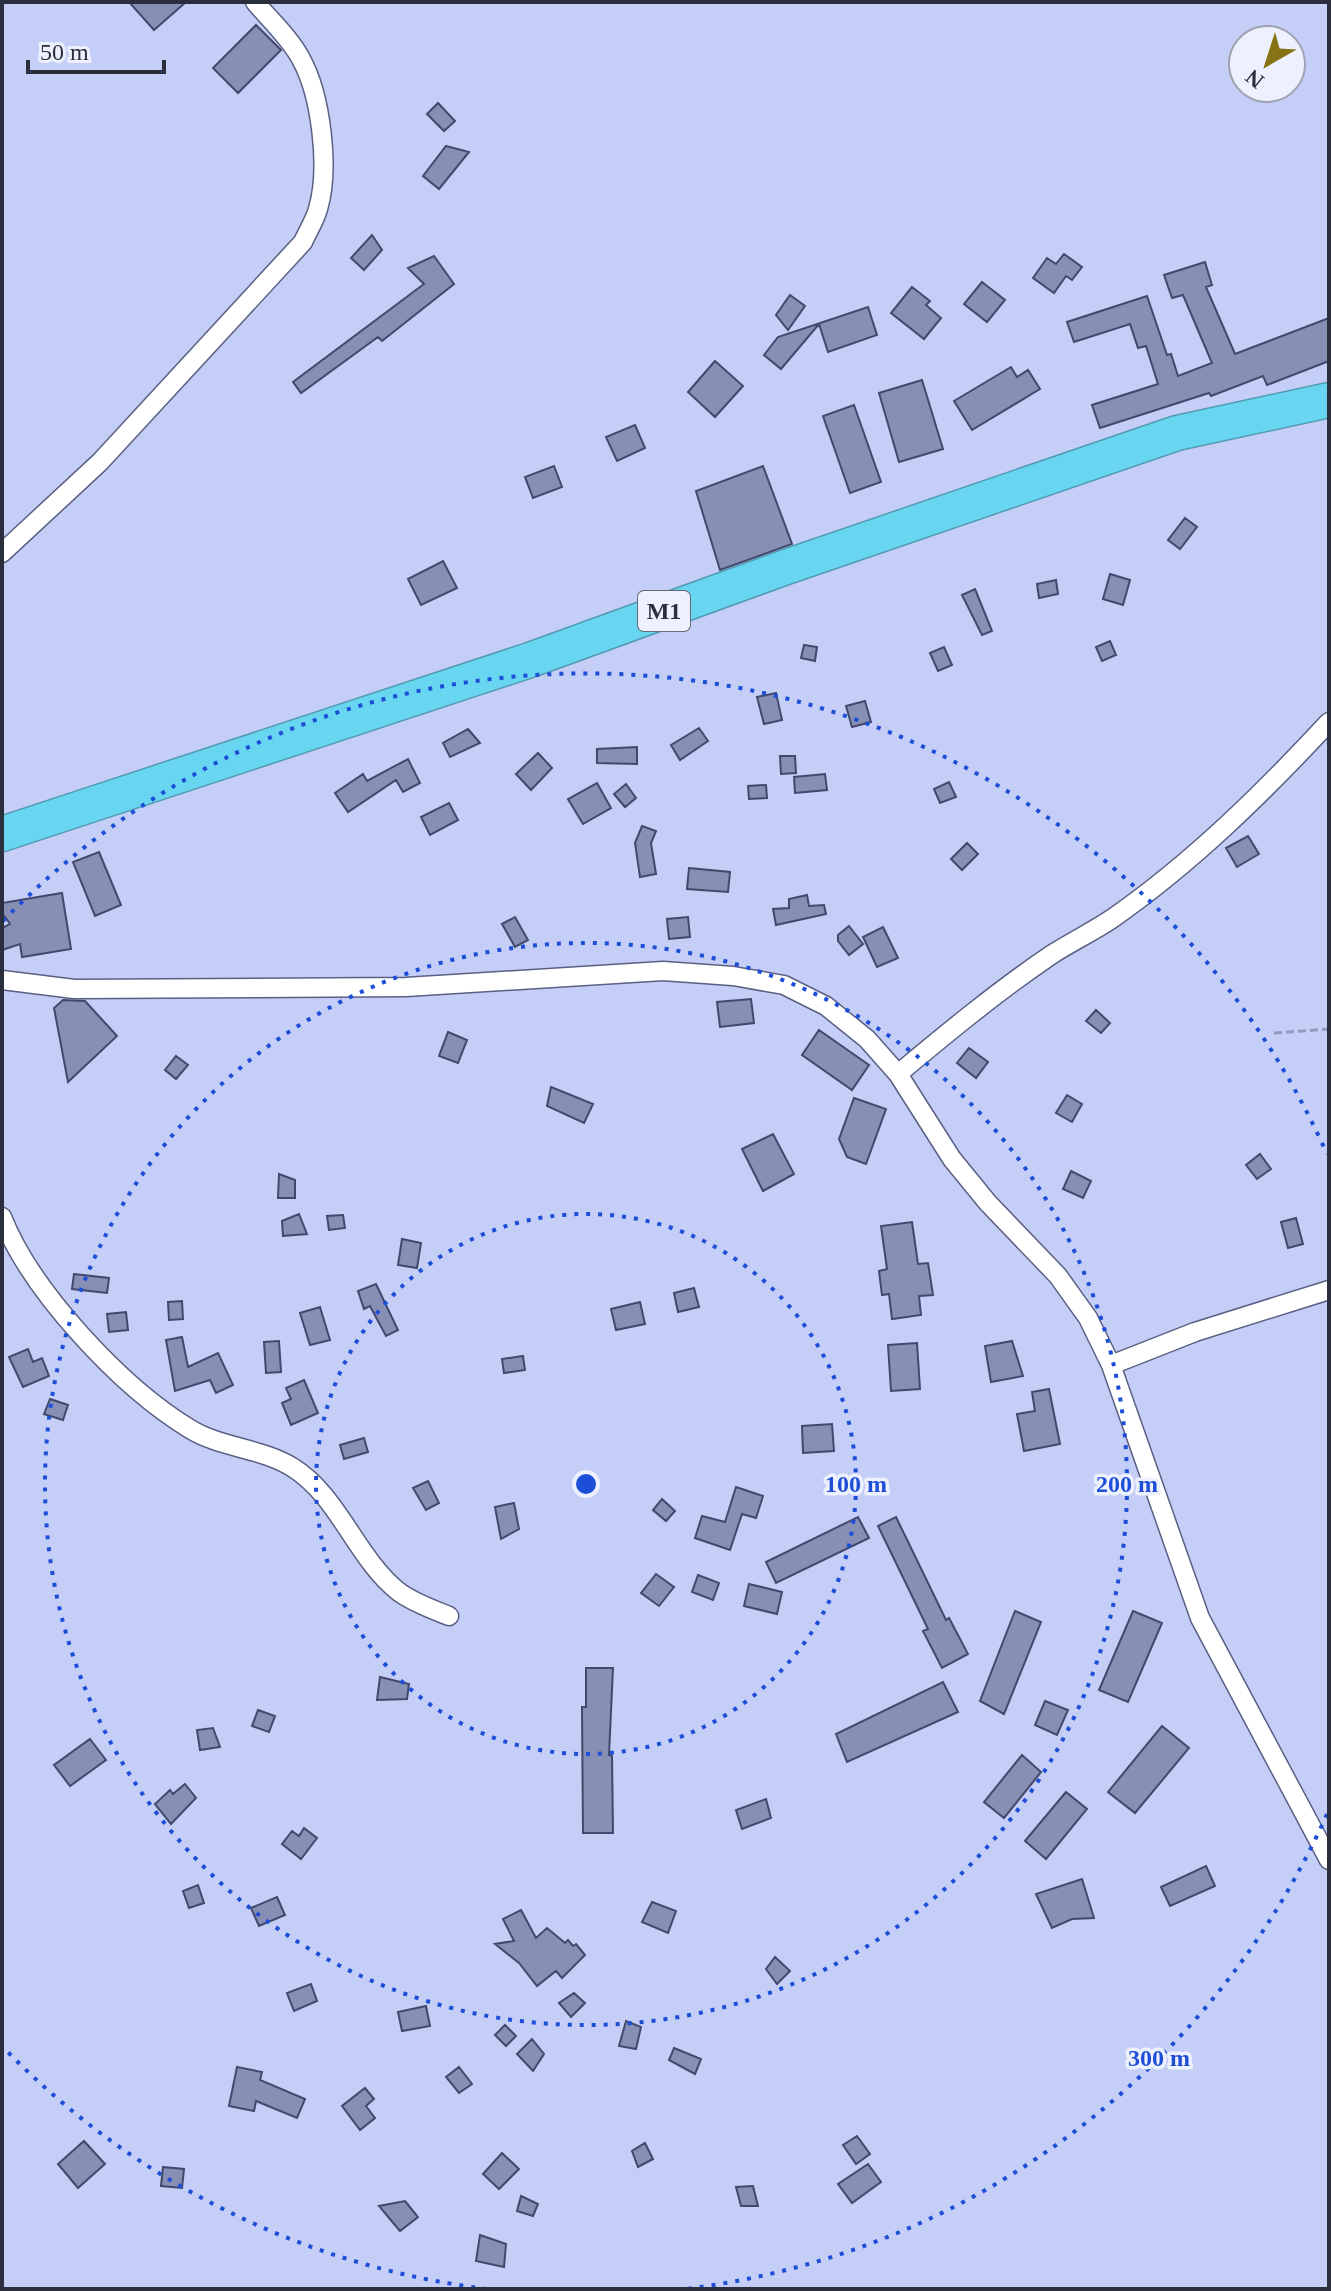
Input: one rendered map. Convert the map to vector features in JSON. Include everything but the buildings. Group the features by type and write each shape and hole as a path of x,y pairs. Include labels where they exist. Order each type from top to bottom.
{"highway":[{"name":"M1","path":"2,834 530,660 786,567 1177,433 1329,400"}],"street":[{"path":"2,553 100,462 303,242 318,209 323,176 321,134 312,80 299,55 255,2"},
{"path":"898,1074 951,1029 1051,955 1114,917 1201,847 1259,798 1329,722"},
{"path":"2,980 74,989 406,987 663,971 733,976 784,985 826,1006 867,1039 898,1074 952,1159 988,1203 1058,1276 1088,1318 1111,1365 1200,1618 1329,1860"},
{"path":"2,1217 13,1245 96,1351 190,1429 292,1468 310,1483 377,1570 400,1592 449,1616"},
{"path":"1111,1365 1195,1332 1329,1290"}],"path":[{"path":"1274,1033 1329,1029"}]}
